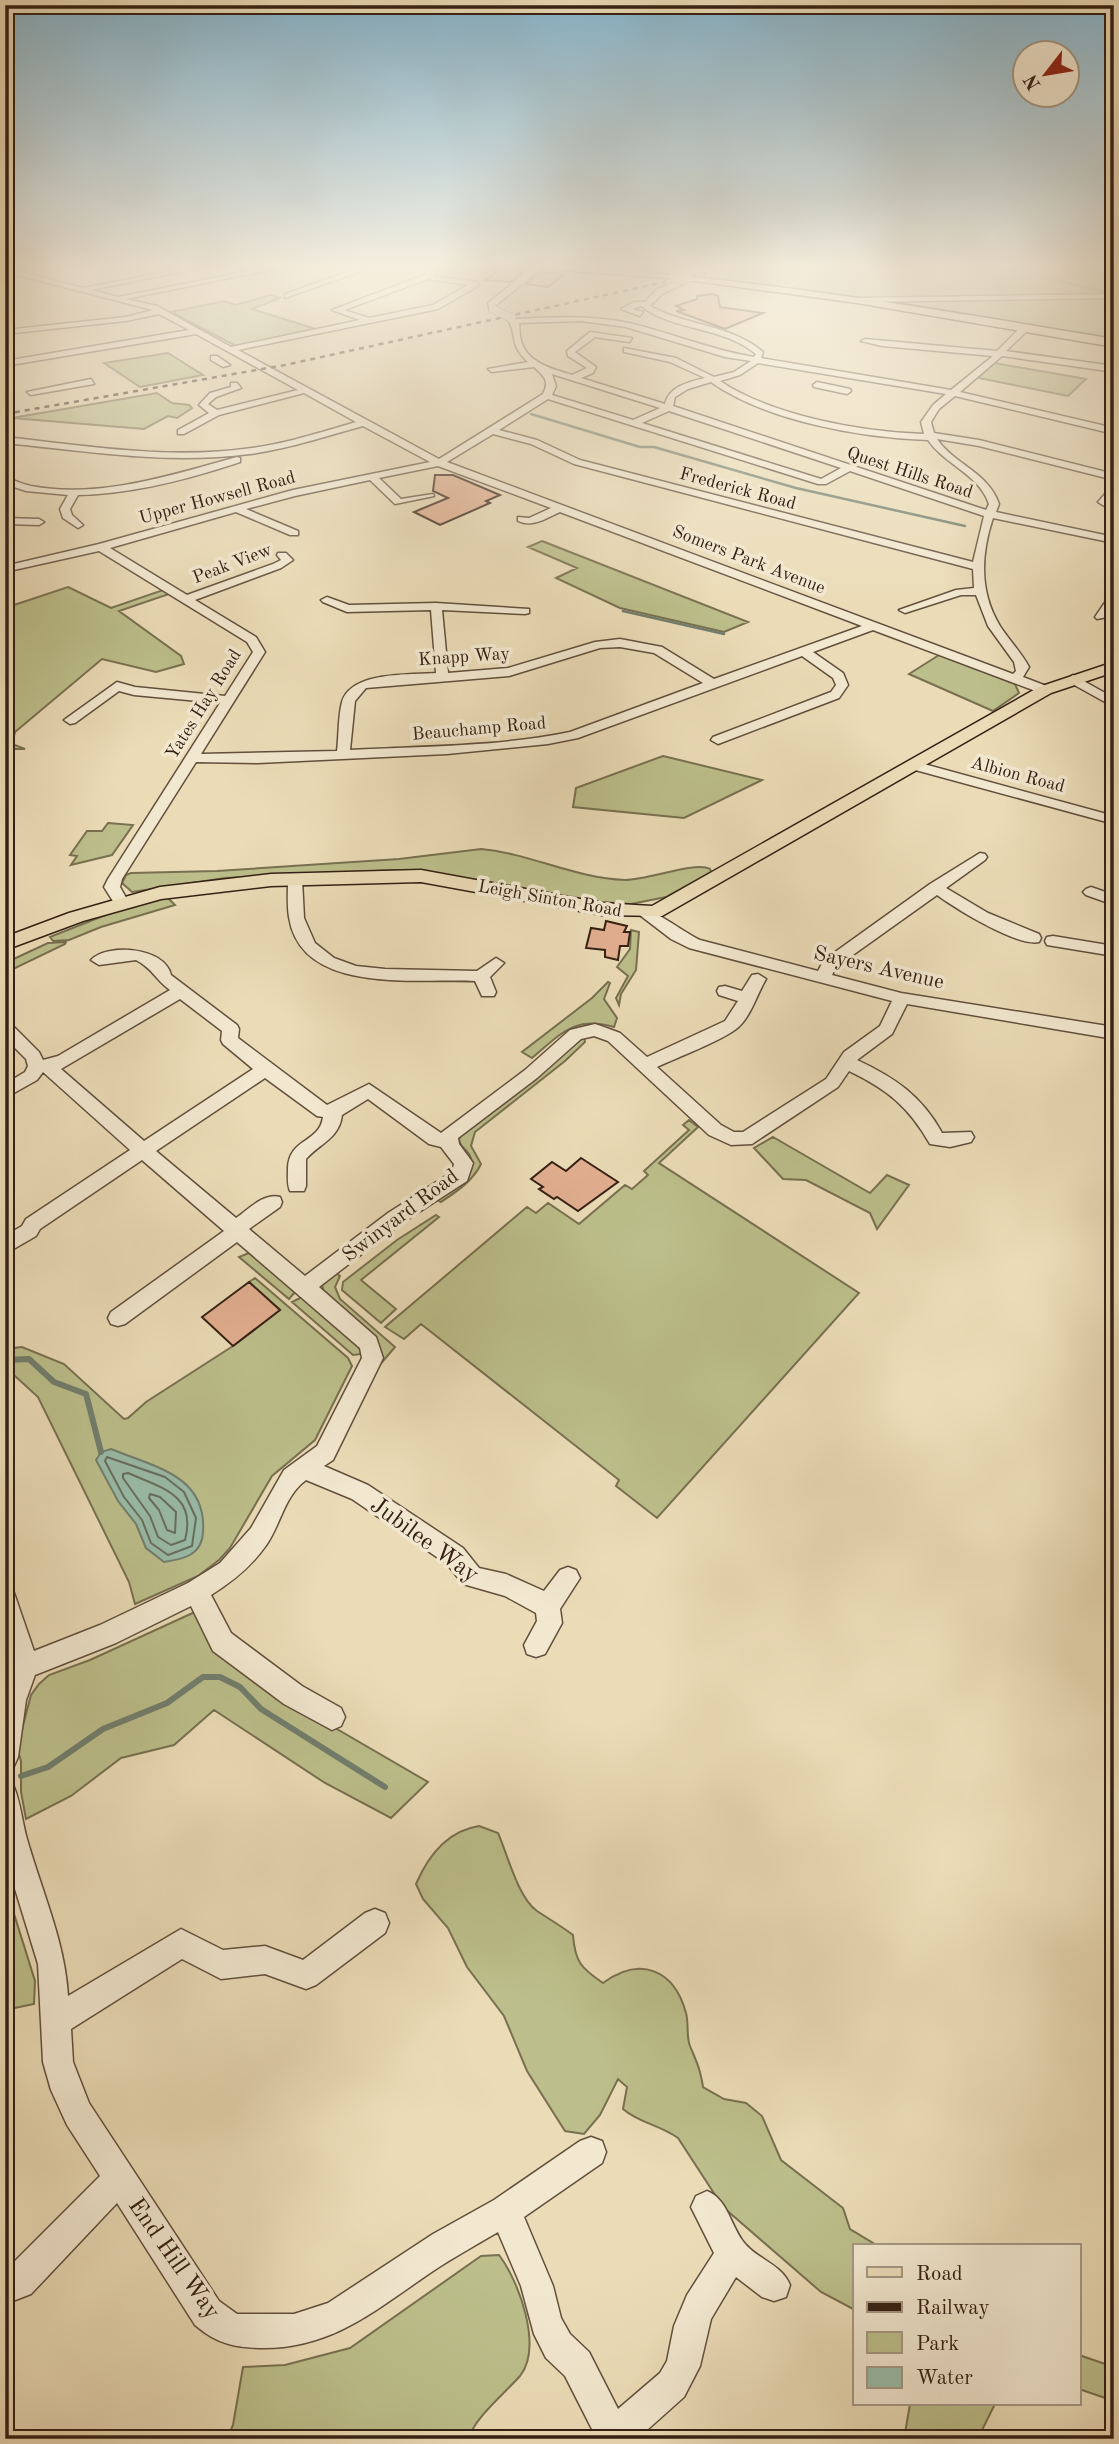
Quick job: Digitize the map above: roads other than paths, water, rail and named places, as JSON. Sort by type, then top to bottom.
[{"type":"main road","name":"Leigh Sinton Road","points":[[5,944],[121,903],[196,887],[295,879],[421,876],[589,907],[646,913],[665,907],[1045,690],[1114,667]]},
{"type":"street","points":[[32,392],[92,384],[87,378]]},
{"type":"street","name":"Somers Park Avenue","points":[[285,378],[439,463],[1045,690]]},
{"type":"street","points":[[439,463],[547,396],[553,382],[550,378]]},
{"type":"street","name":"Quest Hills Road","points":[[578,378],[989,514],[1114,540]]},
{"type":"street","points":[[709,378],[740,396],[798,415],[900,435],[979,443],[1114,477]]},
{"type":"street","points":[[634,424],[668,408],[671,396],[685,387],[722,378]]},
{"type":"street","points":[[817,385],[843,391],[856,378]]},
{"type":"street","points":[[863,378],[954,393],[1114,431]]},
{"type":"street","points":[[971,378],[928,416],[928,436],[938,450],[987,489],[993,497],[976,566],[979,592],[993,624],[1023,667],[1022,672],[1014,678]]},
{"type":"street","points":[[216,414],[203,405],[204,402],[208,396],[237,388],[234,385]]},
{"type":"street","points":[[181,432],[216,414],[307,390]]},
{"type":"street","points":[[547,396],[822,482],[848,468]]},
{"type":"street","points":[[5,480],[39,490],[125,488],[172,480],[220,467],[258,451],[366,422]]},
{"type":"street","name":"Frederick Road","points":[[494,431],[534,442],[577,462],[976,566]]},
{"type":"street","points":[[6,441],[177,456],[258,451]]},
{"type":"street","name":"Upper Howsell Road","points":[[5,569],[102,547],[237,509],[371,476],[439,463]]},
{"type":"street","points":[[371,476],[399,502],[429,496]]},
{"type":"street","points":[[1114,488],[1103,502],[1114,509]]},
{"type":"street","points":[[75,491],[65,509],[66,516],[78,525]]},
{"type":"street","points":[[522,519],[529,522],[560,508]]},
{"type":"street","points":[[237,509],[294,533]]},
{"type":"street","points":[[5,521],[39,522]]},
{"type":"street","name":"Yates Hay Road","points":[[102,547],[188,599],[257,646],[259,652],[115,880],[112,887],[121,903]]},
{"type":"street","name":"Peak View","points":[[188,599],[262,573],[289,559]]},
{"type":"street","points":[[905,610],[922,608],[960,592],[979,592]]},
{"type":"street","points":[[1101,617],[1114,597]]},
{"type":"street","points":[[327,600],[347,609],[436,606],[525,611]]},
{"type":"street","points":[[436,606],[442,676]]},
{"type":"street","name":"Beauchamp Road","points":[[192,758],[215,760],[343,755],[508,747],[544,742],[573,735],[875,625]]},
{"type":"street","name":"Knapp Way","points":[[343,755],[349,700],[354,691],[362,685],[382,681],[509,672],[598,645],[620,643],[659,650],[713,684]]},
{"type":"street","points":[[718,740],[835,695],[842,685],[838,676],[804,651]]},
{"type":"street","points":[[1073,679],[1114,704]]},
{"type":"street","points":[[79,719],[119,684],[134,691],[229,700]]},
{"type":"street","name":"Albion Road","points":[[913,765],[1114,820]]},
{"type":"street","points":[[822,978],[830,964],[980,857]]},
{"type":"street","points":[[295,879],[293,905],[300,929],[316,953],[333,965],[356,973],[432,972],[481,976],[496,963]]},
{"type":"street","points":[[935,887],[999,927],[1033,938]]},
{"type":"street","points":[[1091,892],[1114,900]]},
{"type":"street","name":"Sayers Avenue","points":[[646,913],[677,936],[695,944],[822,978],[901,998],[1114,1033]]},
{"type":"street","points":[[1054,941],[1114,951]]},
{"type":"street","points":[[99,960],[137,953],[144,956],[162,970],[163,977],[231,1029],[229,1040],[323,1111],[333,1112],[369,1090],[435,1139],[448,1141]]},
{"type":"street","points":[[481,976],[488,992]]},
{"type":"street","points":[[646,1065],[731,1025],[746,1004],[746,998],[758,979]]},
{"type":"street","points":[[5,1092],[42,1066],[64,1060],[181,991]]},
{"type":"street","points":[[724,991],[746,998]]},
{"type":"street","name":"Swinyard Road","points":[[305,1287],[395,1218],[460,1176],[464,1163],[448,1141],[454,1131],[583,1031],[595,1030],[608,1034],[646,1065],[715,1130],[731,1138],[746,1139],[832,1083],[845,1062],[886,1030],[901,998]]},
{"type":"street","points":[[5,1028],[42,1066],[64,1080],[369,1343],[373,1358],[325,1452],[284,1487],[259,1536],[228,1571],[197,1591],[107,1634],[26,1666]]},
{"type":"street","points":[[845,1062],[874,1075],[913,1101],[936,1139],[965,1137]]},
{"type":"street","points":[[5,1246],[29,1231],[33,1224],[265,1069]]},
{"type":"street","points":[[297,1186],[297,1158],[328,1133],[332,1127],[333,1112]]},
{"type":"street","points":[[118,1318],[273,1202]]},
{"type":"street","name":"Jubilee Way","points":[[304,1468],[360,1492],[455,1556],[461,1569],[475,1578],[486,1583],[510,1586],[547,1606]]},
{"type":"street","points":[[536,1645],[550,1623],[547,1606],[568,1578]]},
{"type":"street","points":[[197,1591],[222,1642],[293,1695],[331,1717]]},
{"type":"street","points":[[5,1598],[26,1666],[13,1700],[5,1757]]},
{"type":"street","name":"End Hill Way","points":[[5,1796],[13,1838],[52,1964],[58,2062],[66,2090],[119,2179],[207,2313],[222,2326],[237,2331],[294,2331],[337,2316],[444,2245],[505,2211],[591,2152]]},
{"type":"street","points":[[56,2021],[181,1943],[221,1965],[265,1960],[306,1975],[375,1923]]},
{"type":"street","points":[[5,2288],[19,2281],[119,2179]]},
{"type":"street","points":[[707,2207],[732,2254],[774,2285]]},
{"type":"street","points":[[505,2211],[537,2286],[546,2322],[558,2346],[576,2364],[615,2437],[672,2385],[683,2366],[695,2316],[732,2254]]},
{"type":"water","points":[[111,1449],[160,1468],[187,1485],[202,1513],[202,1540],[195,1551],[185,1557],[164,1562],[146,1548],[136,1524],[118,1501],[96,1460],[101,1452]]},
{"type":"waterway","points":[[531,414],[640,447],[654,447],[796,488],[965,526]]},
{"type":"waterway","points":[[623,611],[724,634]]},
{"type":"waterway","points":[[5,1360],[29,1359],[54,1382],[86,1394],[101,1452]]},
{"type":"waterway","points":[[21,1776],[48,1767],[103,1729],[167,1703],[203,1677],[220,1677],[240,1687],[261,1709],[385,1787]]},
{"type":"railway","points":[[5,414],[210,378]]}]
